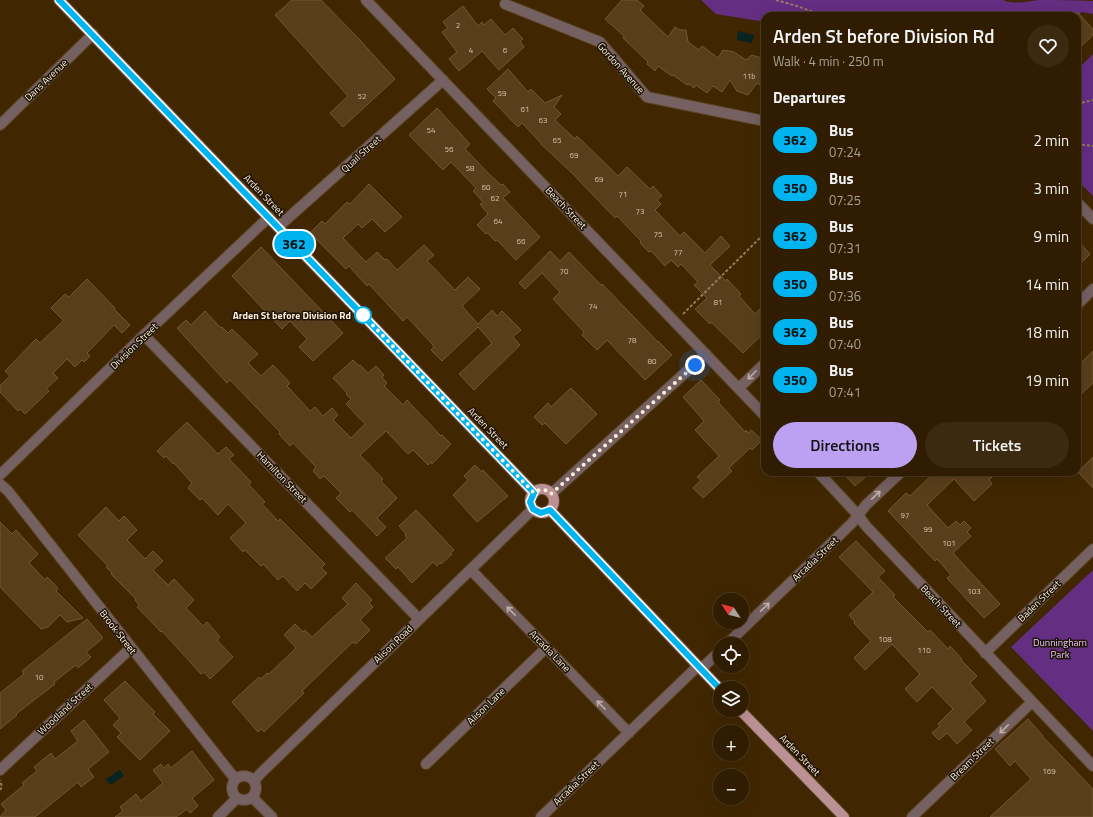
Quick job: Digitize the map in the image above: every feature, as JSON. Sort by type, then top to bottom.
[{"type":"main road","name":"Arden Street","points":[[59,0],[534,493]]},
{"type":"main road","points":[[545,490],[551,494],[554,501],[550,510],[541,513],[533,509],[530,502],[534,493],[545,490]]},
{"type":"main road","points":[[550,510],[713,682]]},
{"type":"main road","name":"Arden Street","points":[[747,717],[844,817]]},
{"type":"street","name":"Beach Street","points":[[366,0],[761,412]]},
{"type":"street","name":"Gordon Avenue","points":[[505,4],[600,42],[647,97],[761,120]]},
{"type":"street","name":"Dans Avenue","points":[[0,126],[93,34]]},
{"type":"street","name":"Quail Street","points":[[278,227],[443,80]]},
{"type":"street","points":[[1081,206],[1093,219]]},
{"type":"street","name":"Division Street","points":[[0,475],[144,335],[269,217]]},
{"type":"street","points":[[1081,301],[1093,289]]},
{"type":"street","name":"Hamilton Street","points":[[144,335],[419,619]]},
{"type":"street","points":[[551,494],[706,354]]},
{"type":"street","points":[[739,388],[761,366]]},
{"type":"street","name":"Beach Street","points":[[822,476],[858,515],[866,526],[1093,766]]},
{"type":"street","name":"Arcadia Street","points":[[734,637],[852,523],[866,505],[897,476]]},
{"type":"street","name":"Brook Street","points":[[0,484],[8,491],[232,775],[237,778]]},
{"type":"street","name":"Alison Road","points":[[254,781],[293,741],[533,509]]},
{"type":"street","name":"Baden Street","points":[[985,653],[1093,549]]},
{"type":"street","name":"Arcadia Lane","points":[[471,570],[629,733]]},
{"type":"street","name":"Woodland Street","points":[[0,770],[131,648]]},
{"type":"street","name":"Alison Lane","points":[[426,764],[546,648]]},
{"type":"street","name":"Arcadia Street","points":[[541,817],[629,733],[713,657]]},
{"type":"street","name":"Bream Street","points":[[912,817],[1032,702]]},
{"type":"street","points":[[246,776],[254,781],[257,790],[253,798],[245,801],[234,796],[232,789],[237,778],[246,776]]},
{"type":"street","points":[[218,817],[237,798]]},
{"type":"street","points":[[253,798],[272,817]]},
{"type":"path","points":[[776,0],[813,12]]},
{"type":"path","points":[[1081,103],[1093,100]]},
{"type":"path","points":[[1081,144],[1093,146]]},
{"type":"path","points":[[675,322],[761,237]]},
{"type":"path","points":[[0,779],[2,788],[0,790]]},
{"type":"green space","points":[[701,0],[1093,1],[1093,14],[1082,12],[1045,11],[761,12],[761,21],[716,14]]},
{"type":"green space","points":[[1093,54],[1093,196],[1081,184],[1081,66]]},
{"type":"green space","name":"Dunningham Park","points":[[1093,570],[1093,731],[1011,647]]},
{"type":"water","points":[[738,31],[754,35],[752,43],[737,40]]},
{"type":"water","points":[[120,770],[124,776],[110,785],[106,779]]},
{"type":"building","points":[[292,0],[321,0],[395,79],[343,127],[330,113],[348,96],[275,15]]},
{"type":"building","points":[[622,0],[637,0],[644,6],[640,10],[668,37],[675,27],[680,30],[686,30],[688,42],[699,50],[702,46],[718,58],[723,50],[734,52],[746,60],[752,55],[761,58],[761,86],[757,83],[748,95],[737,91],[730,80],[722,92],[713,86],[707,93],[696,85],[694,88],[673,75],[672,76],[658,66],[655,71],[647,64],[648,62],[623,38],[624,36],[605,19]]},
{"type":"building","points":[[463,6],[478,26],[482,22],[484,25],[491,19],[505,35],[513,28],[523,39],[520,41],[524,47],[499,70],[482,51],[459,71],[449,59],[457,52],[442,32],[448,28],[443,22]]},
{"type":"building","points":[[1081,16],[1093,29],[1093,35],[1081,46]]},
{"type":"building","points":[[508,69],[528,92],[531,89],[545,103],[562,95],[554,107],[561,114],[555,120],[575,139],[577,136],[618,176],[627,167],[650,189],[653,186],[662,196],[657,200],[661,204],[655,210],[680,236],[684,232],[705,253],[721,236],[730,246],[710,265],[726,281],[727,279],[741,294],[739,296],[755,314],[761,308],[761,336],[743,353],[711,322],[710,324],[695,309],[707,298],[694,285],[698,282],[681,264],[678,267],[671,260],[665,266],[651,251],[649,252],[640,243],[641,241],[617,216],[615,218],[522,123],[518,127],[493,101],[496,98],[487,89]]},
{"type":"building","points":[[437,108],[470,144],[465,149],[490,175],[501,185],[503,184],[510,192],[503,198],[540,237],[516,260],[497,240],[495,241],[488,233],[486,234],[477,225],[488,214],[480,204],[483,202],[473,191],[476,188],[451,162],[443,170],[409,135]]},
{"type":"building","points":[[369,184],[402,217],[385,232],[372,219],[362,228],[358,224],[343,238],[366,262],[377,252],[385,260],[387,259],[397,270],[424,245],[434,255],[427,261],[455,290],[468,277],[480,289],[462,306],[478,324],[492,310],[497,316],[502,311],[521,330],[513,337],[520,345],[474,390],[459,374],[492,343],[478,327],[442,361],[431,350],[434,347],[432,344],[407,317],[403,321],[369,284],[367,286],[349,266],[346,269],[310,233],[322,221],[325,224],[347,202],[350,204]]},
{"type":"building","points":[[1081,244],[1090,254],[1081,263]]},
{"type":"building","points":[[261,247],[343,333],[313,361],[299,347],[307,339],[290,321],[282,329],[232,276]]},
{"type":"building","points":[[550,251],[560,261],[569,252],[672,355],[645,380],[607,340],[597,350],[582,335],[584,332],[553,299],[560,292],[542,273],[525,289],[519,283]]},
{"type":"building","points":[[87,279],[130,325],[122,333],[114,325],[87,353],[90,356],[84,362],[82,360],[75,367],[67,359],[53,373],[58,378],[46,389],[49,391],[25,414],[20,409],[18,411],[0,392],[0,386],[10,376],[5,371],[36,339],[40,343],[62,322],[63,320],[51,308],[65,294],[69,297]]},
{"type":"building","points":[[205,311],[221,328],[222,327],[228,333],[232,329],[258,354],[248,363],[261,376],[273,365],[290,383],[287,386],[310,411],[315,407],[323,416],[332,408],[338,415],[333,420],[351,438],[365,424],[346,404],[351,399],[333,378],[353,360],[368,373],[376,366],[384,375],[382,377],[387,383],[384,386],[403,405],[407,400],[441,436],[442,435],[451,444],[432,464],[431,462],[428,465],[413,450],[408,454],[386,431],[360,455],[383,479],[381,481],[397,498],[377,518],[386,527],[377,536],[352,510],[350,512],[336,498],[341,493],[324,476],[320,479],[313,471],[316,467],[293,443],[290,446],[279,434],[280,432],[230,380],[227,383],[177,328],[186,320],[191,325]]},
{"type":"building","points":[[1093,351],[1093,383],[1081,394],[1081,363]]},
{"type":"building","points":[[701,380],[720,400],[718,402],[745,432],[746,430],[749,433],[751,430],[761,439],[761,441],[752,450],[750,448],[729,468],[732,471],[703,498],[693,488],[701,480],[697,477],[719,456],[695,430],[704,421],[683,397]]},
{"type":"building","points":[[571,388],[597,414],[566,444],[545,423],[542,425],[534,417],[548,403],[551,407]]},
{"type":"building","points":[[187,422],[218,454],[226,447],[234,455],[229,459],[251,482],[249,485],[265,502],[262,504],[278,521],[280,519],[325,564],[321,568],[327,573],[311,589],[305,583],[297,591],[283,576],[278,580],[263,564],[261,566],[245,550],[243,552],[230,538],[246,523],[228,504],[218,515],[202,498],[200,500],[188,488],[192,483],[174,463],[173,464],[166,456],[164,458],[157,451]]},
{"type":"building","points":[[1093,457],[1093,488],[1081,475],[1081,469]]},
{"type":"building","points":[[475,465],[482,472],[483,470],[508,496],[477,522],[453,495],[468,480],[464,476]]},
{"type":"building","points":[[846,476],[866,476],[855,486]]},
{"type":"building","points":[[931,476],[993,476],[989,480],[992,484],[974,501],[954,479],[927,505],[948,528],[956,521],[960,525],[964,521],[971,528],[967,532],[971,536],[953,553],[1000,604],[984,618],[947,578],[951,575],[937,559],[935,561],[888,511],[906,493],[910,496]]},
{"type":"building","points":[[106,507],[119,521],[124,516],[137,530],[127,540],[145,559],[153,551],[163,561],[153,570],[168,585],[174,579],[194,600],[186,608],[203,626],[207,622],[220,637],[217,640],[233,657],[210,679],[204,672],[201,674],[162,631],[161,632],[137,607],[139,605],[135,600],[136,599],[111,574],[112,573],[106,567],[108,566],[78,535]]},
{"type":"building","points":[[416,510],[454,550],[450,553],[452,554],[441,564],[440,563],[437,566],[433,562],[412,583],[398,567],[396,569],[385,558],[407,538],[405,535],[406,534],[399,526]]},
{"type":"building","points":[[0,522],[12,534],[16,530],[38,554],[29,563],[45,580],[47,577],[58,588],[56,591],[83,618],[67,622],[60,615],[48,627],[41,629],[0,587]]},
{"type":"building","points":[[856,541],[885,571],[878,577],[895,595],[893,597],[928,632],[930,630],[948,649],[950,646],[977,676],[970,683],[986,701],[964,722],[972,730],[957,744],[947,733],[939,740],[932,733],[940,726],[938,724],[953,709],[932,687],[917,702],[905,689],[920,674],[892,644],[865,670],[854,658],[871,641],[854,623],[855,622],[849,615],[873,592],[839,557]]},
{"type":"building","points":[[356,583],[372,600],[369,603],[373,607],[360,620],[370,630],[356,644],[353,642],[336,658],[302,691],[304,693],[264,732],[261,729],[258,732],[232,702],[259,677],[261,679],[267,673],[269,674],[296,648],[284,635],[295,624],[303,632],[305,630],[312,637],[348,604],[342,598]]},
{"type":"building","points":[[87,619],[103,638],[86,652],[91,657],[78,668],[76,665],[54,682],[55,684],[16,714],[17,715],[0,729],[0,693],[24,674],[22,671]]},
{"type":"building","points":[[125,681],[155,712],[153,714],[170,731],[140,760],[117,737],[121,733],[113,725],[120,718],[104,700]]},
{"type":"building","points":[[1028,719],[1042,736],[1093,789],[1093,817],[990,817],[1031,779],[1015,761],[1010,766],[995,749]]},
{"type":"building","points":[[84,720],[109,752],[88,769],[94,777],[81,787],[78,782],[35,817],[0,817],[6,810],[1,804],[24,785],[22,783],[37,771],[34,767],[51,753],[55,759],[78,741],[71,731]]},
{"type":"building","points":[[192,751],[214,780],[192,798],[198,806],[190,813],[187,809],[176,817],[115,817],[123,811],[120,807],[136,794],[141,801],[163,783],[153,770],[161,764],[164,768],[168,764],[171,768]]},
{"type":"bus line","name":"362","points":[[59,0],[534,493],[530,499],[533,509],[541,513],[550,510],[713,682]]},
{"type":"place","name":"Arden St before Division Rd","points":[[363,315]]},
{"type":"route","points":[[363,315],[534,493],[545,490],[551,494],[695,365]]}]
